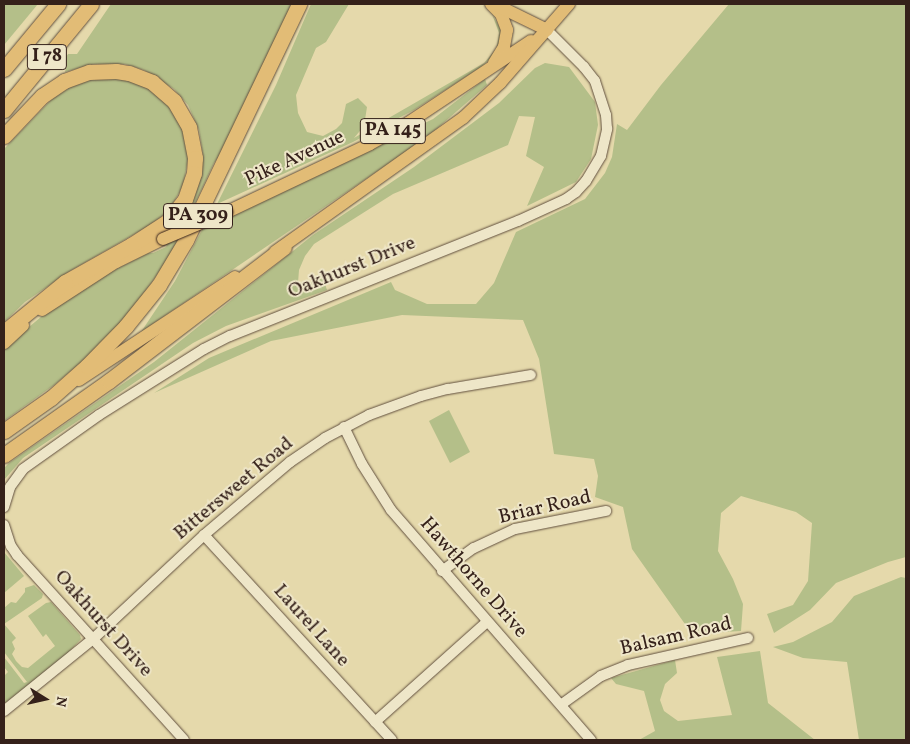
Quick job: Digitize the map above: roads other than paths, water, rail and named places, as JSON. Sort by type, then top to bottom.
[{"type":"highway","name":"I 78","points":[[4,70],[58,4]]},
{"type":"highway","name":"I 78","points":[[4,110],[91,4]]},
{"type":"highway","name":"PA 309","points":[[4,431],[51,398],[87,366],[126,326],[158,285],[178,255],[299,4]]},
{"type":"highway","points":[[4,136],[42,96],[64,81],[89,72],[116,71],[129,73],[152,82],[174,101],[189,127],[195,158],[194,172],[185,199],[168,222],[65,282],[4,332]]},
{"type":"highway","points":[[4,455],[109,381],[284,247]]},
{"type":"main road","points":[[493,4],[547,30]]},
{"type":"main road","points":[[490,69],[504,47],[507,30],[501,14],[493,4]]},
{"type":"main road","name":"Pike Avenue","points":[[284,247],[463,118],[500,83],[568,4]]},
{"type":"main road","name":"Pike Avenue","points":[[4,342],[58,298],[116,262],[370,144],[408,123],[547,30]]},
{"type":"main road","name":"PA 145","points":[[51,398],[205,296],[284,247]]},
{"type":"street","name":"Oakhurst Drive","points":[[4,507],[10,487],[23,469],[100,416],[204,349],[239,333],[518,221],[566,199],[576,192],[586,181],[601,156],[607,130],[606,115],[595,81],[584,66],[547,30]]},
{"type":"street","name":"Bittersweet Road","points":[[4,711],[93,638],[204,535],[290,462],[344,427],[378,411],[448,388],[531,375]]},
{"type":"street","name":"Hawthorne Drive","points":[[344,427],[362,464],[391,510],[442,571],[562,704],[591,740]]},
{"type":"street","name":"Briar Road","points":[[442,571],[474,548],[515,529],[606,511]]},
{"type":"street","name":"Oakhurst Drive","points":[[4,525],[11,546],[17,555],[184,740]]},
{"type":"street","name":"Laurel Lane","points":[[204,535],[392,740]]},
{"type":"street","points":[[375,722],[487,622]]},
{"type":"street","name":"Balsam Road","points":[[562,704],[601,676],[628,664],[748,638]]}]
